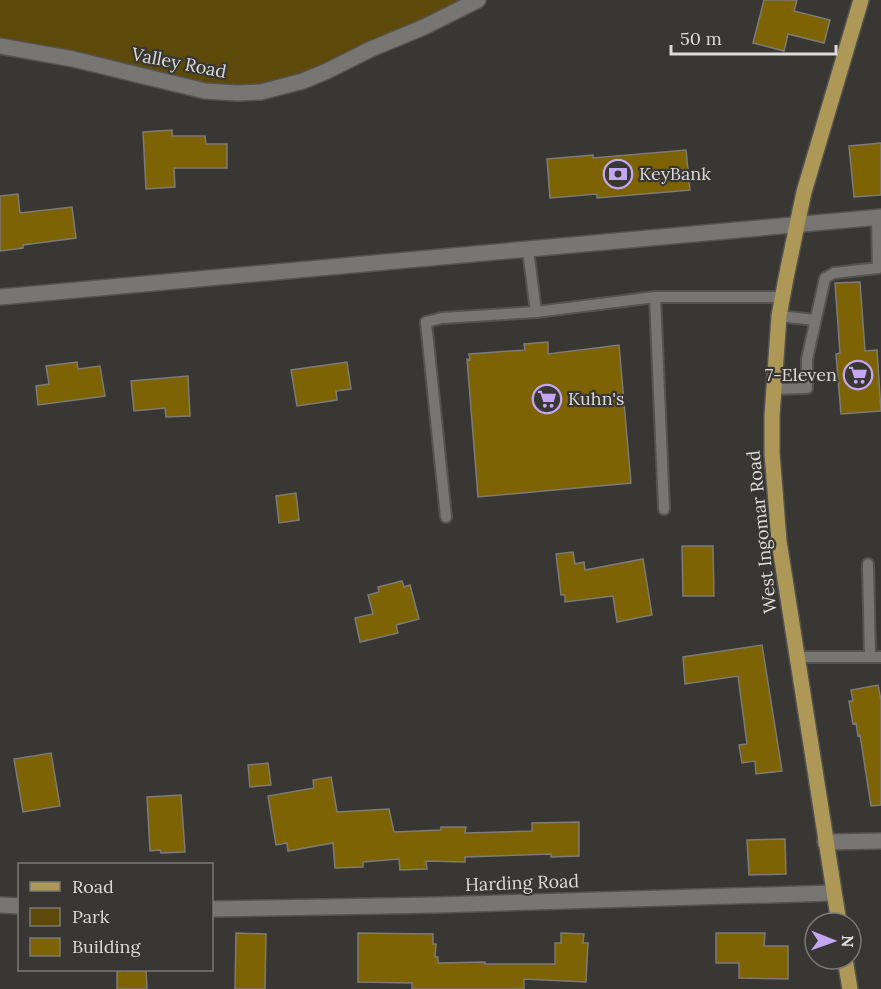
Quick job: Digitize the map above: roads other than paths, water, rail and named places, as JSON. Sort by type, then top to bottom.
[{"type":"main road","name":"West Ingomar Road","points":[[837,911],[779,541],[772,453],[773,389],[782,297],[797,225],[807,182],[861,0]]},
{"type":"main road","points":[[847,971],[850,989]]},
{"type":"street","name":"Valley Road","points":[[0,46],[73,59],[205,91],[261,92],[303,81],[370,49],[424,27],[478,0]]},
{"type":"street","points":[[0,297],[879,217]]},
{"type":"street","points":[[825,842],[881,841]]},
{"type":"street","name":"Harding Road","points":[[213,909],[833,893]]},
{"type":"street","points":[[0,905],[18,906]]},
{"type":"lane","points":[[773,389],[807,388],[807,359],[825,278],[834,273],[878,268],[879,217]]},
{"type":"lane","points":[[528,250],[536,312]]},
{"type":"lane","points":[[656,297],[664,509]]},
{"type":"lane","points":[[446,517],[426,322],[442,318],[536,312],[656,297],[782,297]]},
{"type":"lane","points":[[780,316],[816,320]]},
{"type":"lane","points":[[797,657],[875,657],[868,564]]},
{"type":"place","name":"KeyBank","points":[[618,174]]},
{"type":"place","name":"7-Eleven","points":[[858,375]]},
{"type":"place","name":"Kuhn's","points":[[547,399]]}]
